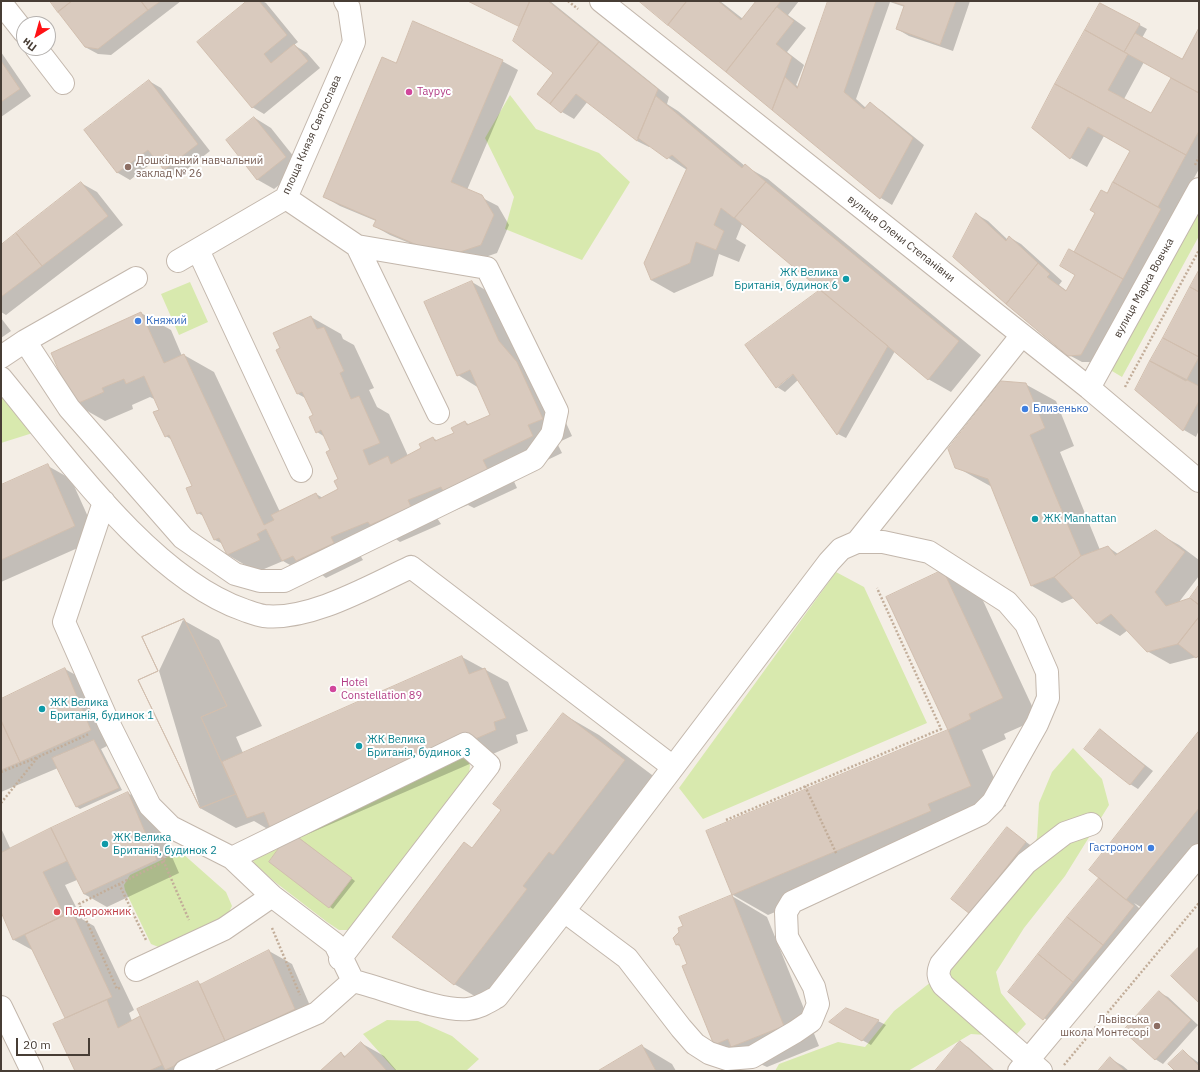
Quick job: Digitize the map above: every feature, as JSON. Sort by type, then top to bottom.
[{"type":"street","name":"площа Князя Святослава","points":[[178,261],[286,198],[354,42],[349,8],[345,1]]},
{"type":"street","name":"вулиця Олени Степанівни","points":[[601,1],[1089,388],[1199,481]]},
{"type":"street","points":[[1,3],[16,22]]},
{"type":"street","points":[[42,56],[63,82]]},
{"type":"street","name":"вулиця Марка Вовчка","points":[[1089,388],[1199,189]]},
{"type":"street","points":[[25,341],[69,408],[183,538],[235,574],[260,581],[284,581],[534,459],[552,434],[557,411],[487,268],[357,246],[286,198]]},
{"type":"street","points":[[357,246],[438,413]]},
{"type":"street","points":[[198,250],[300,471]]},
{"type":"street","points":[[136,278],[25,341],[1,362],[104,502],[147,545],[192,584],[226,604],[263,616],[298,614],[326,606],[411,567],[672,766]]},
{"type":"street","points":[[857,542],[1022,335]]},
{"type":"street","points":[[104,502],[64,622],[109,724],[150,806],[171,827],[232,858],[272,896],[335,944],[340,959],[353,981],[443,1007],[468,1009],[482,1005],[497,997],[564,911],[672,766],[829,562],[841,549],[857,542],[883,542],[929,552],[1007,602],[1026,624],[1047,672],[1048,698],[1037,724],[996,795],[981,814],[792,902],[786,912],[787,937],[814,987],[818,1004],[811,1021],[795,1032],[752,1057],[727,1059],[710,1054],[695,1044],[626,958],[564,911]]},
{"type":"street","points":[[232,858],[465,744],[489,765],[340,959]]},
{"type":"street","points":[[1091,824],[1065,833],[1026,863],[941,964],[938,971],[939,978],[943,985],[1029,1067],[1199,855]]},
{"type":"street","points":[[136,970],[224,929],[272,896]]},
{"type":"street","points":[[185,1071],[317,1013],[353,981]]},
{"type":"street","points":[[1,1007],[32,1071]]},
{"type":"path","points":[[1124,390],[1199,250]]},
{"type":"path","points":[[726,820],[941,729],[877,588]]},
{"type":"path","points":[[1,772],[38,757],[109,724]]},
{"type":"path","points":[[1,803],[38,757]]},
{"type":"path","points":[[805,786],[848,877]]},
{"type":"path","points":[[155,842],[192,927]]},
{"type":"path","points":[[117,989],[79,904],[163,862],[170,849]]},
{"type":"path","points":[[119,884],[147,943]]},
{"type":"path","points":[[1059,1071],[1199,903]]},
{"type":"path","points":[[270,922],[301,998]]},
{"type":"green space","points":[[510,95],[536,129],[599,153],[630,182],[582,260],[505,229],[514,197],[485,138]]},
{"type":"green space","points":[[1199,201],[1199,236],[1122,377],[1107,368]]},
{"type":"green space","points":[[190,282],[208,322],[179,335],[161,294]]},
{"type":"green space","points":[[1,379],[39,431],[1,443]]},
{"type":"green space","points":[[836,572],[864,587],[927,723],[703,819],[679,788]]},
{"type":"green space","points":[[1073,748],[1102,779],[1109,805],[1065,876],[1024,928],[996,972],[1001,993],[1026,1024],[1014,1037],[971,1034],[908,1071],[775,1071],[779,1064],[838,1042],[865,1047],[894,1011],[931,982],[1006,898],[1037,838],[1039,803],[1052,772]]},
{"type":"green space","points":[[441,755],[467,756],[470,765],[469,774],[349,930],[339,930],[327,922],[275,882],[255,864],[249,855]]},
{"type":"green space","points":[[176,853],[182,853],[226,892],[232,906],[228,914],[222,920],[161,948],[151,944],[124,885],[130,875]]},
{"type":"green space","points":[[387,1020],[418,1021],[452,1036],[479,1059],[466,1071],[396,1071],[363,1034]]},
{"type":"building","points":[[50,1],[72,1],[58,12]]},
{"type":"building","points":[[72,1],[141,1],[148,10],[98,49],[85,47],[58,12]]},
{"type":"building","points":[[141,1],[161,1],[148,10]]},
{"type":"building","points":[[247,1],[259,1],[287,35],[264,54],[271,63],[294,44],[308,61],[252,108],[197,42]]},
{"type":"building","points":[[468,1],[530,1],[519,26]]},
{"type":"building","points":[[530,1],[548,1],[599,42],[550,104],[537,94],[553,73],[513,41]]},
{"type":"building","points":[[639,1],[687,1],[668,25]]},
{"type":"building","points":[[687,1],[718,1],[741,20],[756,1],[781,1],[726,72],[668,25]]},
{"type":"building","points":[[828,1],[876,1],[844,92],[864,109],[870,102],[913,138],[880,199],[772,110],[785,77],[797,88]]},
{"type":"building","points":[[891,1],[956,1],[940,45],[896,29],[904,6]]},
{"type":"building","points":[[1100,3],[1140,24],[1124,52],[1085,30]]},
{"type":"building","points":[[777,7],[794,21],[776,44],[792,57],[772,110],[726,72]]},
{"type":"building","points":[[413,21],[503,60],[451,182],[482,195],[494,215],[481,245],[445,257],[373,226],[376,220],[323,197],[382,57],[396,63]]},
{"type":"building","points":[[1199,28],[1199,93],[1124,52],[1135,33],[1182,59]]},
{"type":"building","points":[[1085,30],[1128,54],[1108,90],[1151,113],[1171,78],[1199,93],[1199,131],[1186,155],[1055,84]]},
{"type":"building","points":[[599,42],[658,89],[637,141],[576,94],[561,113],[550,104]]},
{"type":"building","points":[[1,61],[20,89],[1,102]]},
{"type":"building","points":[[149,80],[198,144],[164,170],[148,150],[117,173],[84,130]]},
{"type":"building","points":[[1055,84],[1186,155],[1158,207],[1113,182],[1130,151],[1088,127],[1070,159],[1032,128]]},
{"type":"building","name":"ЖК Велика Британія, будинок 6","points":[[656,96],[742,168],[745,164],[766,182],[734,218],[721,208],[714,225],[724,231],[716,250],[696,242],[690,263],[651,280],[644,263],[687,168],[672,155],[667,159],[638,138]]},
{"type":"building","points":[[254,117],[286,157],[257,180],[226,140]]},
{"type":"building","points":[[81,182],[108,216],[42,266],[16,233]]},
{"type":"building","name":"ЖК Велика Британія, будинок 6","points":[[766,182],[959,341],[928,380],[735,218]]},
{"type":"building","points":[[1113,182],[1161,209],[1123,279],[1074,252],[1095,213],[1090,210],[1101,190],[1107,193]]},
{"type":"building","points":[[976,213],[1006,241],[1009,236],[1038,263],[1006,304],[953,257]]},
{"type":"building","points":[[16,233],[42,266],[1,297],[1,245]]},
{"type":"building","points":[[1069,249],[1123,279],[1081,355],[1068,356],[1006,304],[1038,263],[1050,274],[1047,277],[1066,291],[1075,275],[1060,266]]},
{"type":"building","points":[[1199,270],[1199,292],[1190,287]]},
{"type":"building","points":[[472,281],[499,341],[517,362],[543,419],[528,425],[533,436],[483,460],[488,470],[443,491],[441,487],[408,500],[411,507],[370,525],[368,522],[331,537],[334,543],[296,561],[293,556],[282,561],[266,529],[257,534],[260,540],[227,555],[219,538],[214,540],[201,512],[197,514],[186,488],[192,486],[169,435],[165,437],[153,412],[159,410],[144,376],[126,384],[124,379],[102,388],[104,392],[74,405],[51,353],[141,312],[164,363],[184,354],[264,525],[274,520],[271,515],[316,493],[319,499],[338,489],[334,481],[338,479],[326,452],[330,450],[321,430],[316,433],[309,417],[313,415],[302,392],[297,394],[276,350],[280,348],[273,333],[311,316],[317,329],[324,327],[344,371],[340,373],[351,399],[359,396],[380,443],[363,450],[369,465],[388,456],[391,464],[421,448],[419,444],[433,437],[435,441],[454,433],[451,428],[465,421],[467,425],[490,415],[470,370],[457,376],[424,302]]},
{"type":"building","points":[[1190,287],[1199,292],[1199,357],[1163,338]]},
{"type":"building","points":[[820,290],[888,346],[837,435],[793,374],[776,388],[745,345]]},
{"type":"building","points":[[1163,338],[1199,357],[1186,381],[1150,361]]},
{"type":"building","points":[[1150,361],[1199,386],[1199,401],[1183,431],[1135,390]]},
{"type":"building","name":"ЖК Manhattan","points":[[1001,381],[1026,383],[1045,428],[1030,435],[1081,556],[1054,577],[1031,586],[988,479],[955,468],[948,449]]},
{"type":"building","points":[[48,464],[75,526],[1,560],[1,485]]},
{"type":"building","points":[[1156,530],[1185,552],[1155,592],[1166,606],[1190,598],[1199,605],[1199,617],[1178,644],[1147,652],[1111,614],[1097,624],[1054,577],[1081,556],[1108,546],[1115,555]]},
{"type":"building","points":[[943,570],[1003,698],[969,714],[971,719],[948,730],[886,597]]},
{"type":"building","points":[[1199,585],[1199,605],[1190,598]]},
{"type":"building","points":[[1199,617],[1199,655],[1196,658],[1178,644]]},
{"type":"building","points":[[184,619],[227,706],[201,717],[236,794],[200,808],[138,680],[158,671],[142,637]]},
{"type":"building","points":[[184,619],[227,706],[201,717],[236,794],[200,808],[138,680],[158,671],[142,637]]},
{"type":"building","name":"ЖК Велика Британія, будинок 3","points":[[462,656],[469,674],[485,668],[506,718],[494,722],[496,730],[270,828],[264,812],[247,818],[222,762]]},
{"type":"building","name":"ЖК Велика Британія, будинок 1","points":[[65,668],[91,730],[20,762],[1,720],[1,699]]},
{"type":"building","points":[[563,713],[625,760],[553,855],[549,852],[523,886],[527,889],[454,985],[392,937],[464,842],[472,848],[501,810],[493,804]]},
{"type":"building","points":[[1,721],[20,762],[1,770]]},
{"type":"building","points":[[1100,729],[1145,766],[1130,785],[1084,749]]},
{"type":"building","points":[[948,730],[971,786],[928,804],[931,811],[732,895],[706,831]]},
{"type":"building","points":[[1199,731],[1199,808],[1126,900],[1089,870]]},
{"type":"building","points":[[94,740],[119,788],[76,807],[52,758]]},
{"type":"building","name":"ЖК Велика Британія, будинок 2","points":[[128,792],[157,860],[84,894],[51,828]]},
{"type":"building","points":[[1007,827],[1026,842],[970,914],[951,899]]},
{"type":"building","points":[[51,828],[67,861],[43,872],[64,915],[13,940],[1,912],[1,853]]},
{"type":"building","points":[[291,832],[352,878],[329,908],[269,862]]},
{"type":"building","points":[[1099,878],[1134,906],[1103,945],[1067,917]]},
{"type":"building","points":[[732,895],[784,1026],[731,1047],[728,1039],[714,1045],[682,966],[687,964],[679,944],[676,945],[673,938],[679,932],[678,928],[683,926],[679,917]]},
{"type":"building","points":[[72,912],[112,997],[65,1018],[25,935]]},
{"type":"building","points":[[1067,917],[1103,945],[1073,982],[1038,954]]},
{"type":"building","points":[[1198,948],[1199,950],[1199,1003],[1171,976]]},
{"type":"building","points":[[269,950],[295,1009],[226,1043],[200,985]]},
{"type":"building","points":[[1038,954],[1073,982],[1043,1020],[1008,992]]},
{"type":"building","points":[[198,981],[226,1043],[165,1070],[137,1009]]},
{"type":"building","name":"Львівська школа Монтесорі","points":[[1159,991],[1191,1020],[1155,1060],[1123,1031]]},
{"type":"building","points":[[107,1000],[118,1028],[140,1016],[162,1065],[149,1071],[75,1071],[53,1024]]},
{"type":"building","points":[[846,1008],[879,1020],[862,1041],[829,1022]]},
{"type":"building","points":[[960,1041],[994,1071],[935,1071]]},
{"type":"building","points":[[361,1042],[387,1071],[320,1071],[341,1052],[344,1057]]},
{"type":"building","points":[[642,1045],[656,1071],[598,1071]]},
{"type":"building","points":[[1183,1050],[1199,1066],[1199,1071],[1175,1071],[1168,1064]]},
{"type":"building","points":[[1110,1057],[1125,1071],[1098,1071]]},
{"type":"place","name":"Таурус","points":[[409,92]]},
{"type":"place","name":"Дошкільний навчальний заклад № 26","points":[[128,167]]},
{"type":"place","name":"ЖК Велика Британія, будинок 6","points":[[846,279]]},
{"type":"place","name":"Княжий","points":[[138,321]]},
{"type":"place","name":"Близенько","points":[[1025,409]]},
{"type":"place","name":"ЖК Manhattan","points":[[1035,519]]},
{"type":"place","name":"Hotel Constellation 89","points":[[333,689]]},
{"type":"place","name":"ЖК Велика Британія, будинок 1","points":[[42,709]]},
{"type":"place","name":"ЖК Велика Британія, будинок 3","points":[[359,746]]},
{"type":"place","name":"ЖК Велика Британія, будинок 2","points":[[105,844]]},
{"type":"place","name":"Гастроном","points":[[1151,848]]},
{"type":"place","name":"Подорожник","points":[[57,912]]},
{"type":"place","name":"Львівська школа Монтесорі","points":[[1157,1026]]}]
